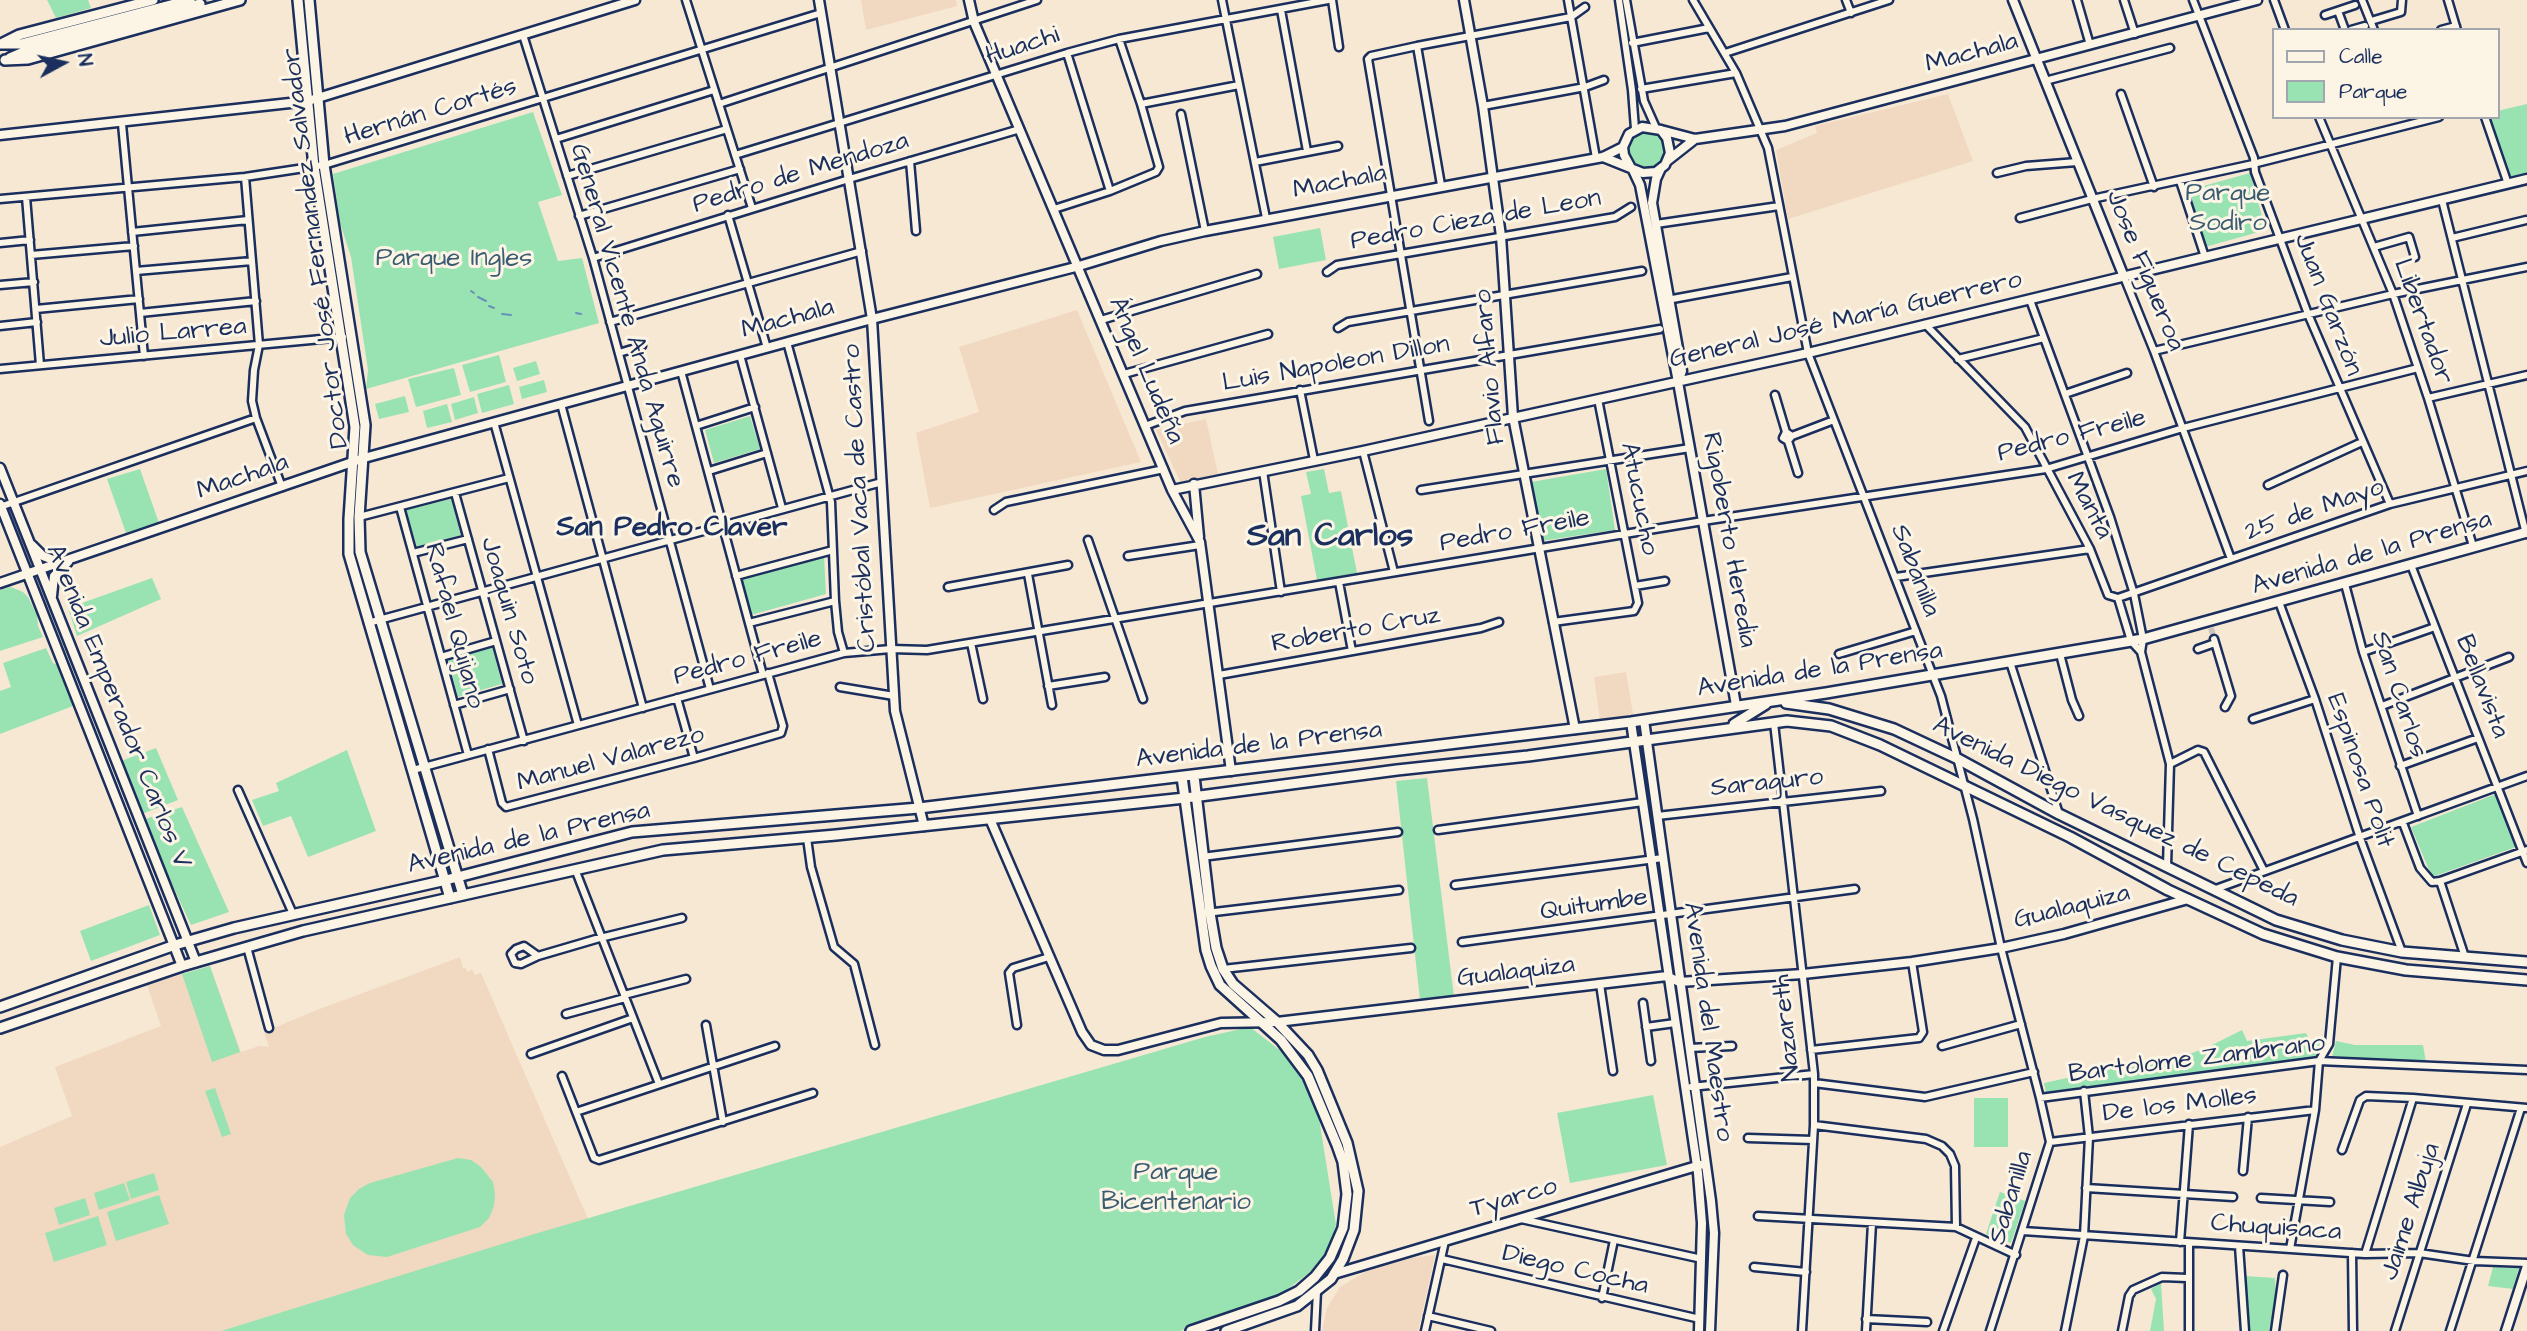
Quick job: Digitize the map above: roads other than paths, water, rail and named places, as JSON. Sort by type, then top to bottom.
[{"type":"main road","points":[[1,44],[19,35],[153,0]]},
{"type":"main road","points":[[1,44],[21,44],[190,0]]},
{"type":"main road","points":[[3,61],[28,59],[240,0]]},
{"type":"main road","name":"Doctor José Fernandez Salvador","points":[[299,0],[340,338],[355,427],[349,555],[450,898]]},
{"type":"main road","name":"Doctor José Fernandez Salvador","points":[[309,0],[313,100]]},
{"type":"main road","points":[[0,135],[122,124],[313,100],[635,0]]},
{"type":"main road","name":"Cristóbal Vaca de Castro","points":[[819,0],[872,319],[896,715],[924,826]]},
{"type":"main road","name":"Ángel Ludeña","points":[[969,0],[974,22],[1172,490],[1200,543],[1231,771]]},
{"type":"main road","name":"Flavio Alfaro","points":[[1464,0],[1483,106],[1501,236],[1513,417],[1575,729]]},
{"type":"main road","name":"Jose Figueroa","points":[[2013,0],[2124,277]]},
{"type":"main road","name":"Machala","points":[[1658,129],[1695,139],[1786,126],[2257,0]]},
{"type":"main road","points":[[3,61],[23,52],[200,4]]},
{"type":"main road","points":[[1623,147],[1629,134],[1635,129],[1649,126],[1658,129]]},
{"type":"main road","name":"Rigoberto Heredia","points":[[1658,129],[1670,146],[1652,197],[1678,382],[1736,705]]},
{"type":"main road","points":[[1600,157],[1650,173],[1695,139]]},
{"type":"main road","name":"Machala","points":[[2,582],[364,458],[626,385],[1205,231],[1600,157],[1623,147]]},
{"type":"main road","name":"Rigoberto Heredia","points":[[1623,147],[1626,162],[1640,185],[1666,300]]},
{"type":"main road","name":"Doctor José Fernandez Salvador","points":[[319,166],[365,425],[359,517],[360,552],[463,895]]},
{"type":"main road","name":"General José María Guerrero","points":[[1172,490],[1808,353],[2527,179]]},
{"type":"main road","name":"Avenida Emperador Carlos V","points":[[0,468],[196,962]]},
{"type":"main road","points":[[1194,484],[1200,543]]},
{"type":"main road","name":"Avenida Emperador Carlos V","points":[[0,506],[182,966]]},
{"type":"main road","name":"Avenida de la Prensa","points":[[0,1007],[174,945],[632,832],[919,808],[1631,722],[1736,705],[1755,706],[1771,701],[2060,654],[2210,625],[2279,602],[2526,533]]},
{"type":"main road","points":[[30,543],[43,556],[51,559],[73,558]]},
{"type":"main road","points":[[52,600],[54,576],[73,558]]},
{"type":"main road","points":[[2,582],[23,584],[36,597]]},
{"type":"main road","points":[[1826,693],[1824,701],[1829,709]]},
{"type":"main road","name":"Avenida Diego Vasquez de Cepeda","points":[[1771,701],[1829,709],[1894,729],[2212,891],[2276,920],[2342,940],[2402,952],[2527,962]]},
{"type":"main road","points":[[1725,728],[1740,722],[1755,706]]},
{"type":"main road","name":"Avenida del Maestro","points":[[1644,720],[1689,1048],[1702,1259],[1699,1331]]},
{"type":"main road","name":"Avenida del Maestro","points":[[1631,722],[1667,976],[1706,1163],[1711,1201],[1714,1233],[1710,1331]]},
{"type":"main road","name":"Avenida Diego Vasquez de Cepeda","points":[[1774,723],[1801,722],[1831,726],[1880,745],[2263,934],[2337,957],[2406,970],[2527,980]]},
{"type":"main road","name":"Avenida de la Prensa","points":[[0,1028],[182,966],[303,931],[663,849],[807,838],[1185,798],[1774,723]]},
{"type":"main road","points":[[1191,1331],[1248,1313],[1299,1291],[1315,1277],[1329,1258],[1343,1228],[1348,1194],[1343,1162],[1303,1058],[1220,985],[1211,966],[1206,950],[1204,857],[1194,776]]},
{"type":"main road","points":[[1182,777],[1193,858],[1205,913],[1223,970],[1233,984],[1277,1022],[1324,1084],[1348,1143],[1356,1178],[1357,1205],[1353,1230],[1343,1259],[1334,1274],[1297,1306],[1226,1331]]},
{"type":"main road","name":"Gualaquiza","points":[[990,819],[1082,1032],[1091,1045],[1100,1050],[1118,1050],[1221,1023],[1257,1020],[1277,1022],[1667,976]]},
{"type":"main road","name":"Gualaquiza","points":[[1679,982],[1803,974],[1912,962],[2001,948],[2096,926],[2188,899]]},
{"type":"main road","points":[[1667,976],[1679,982]]},
{"type":"main road","name":"Tyarco","points":[[1334,1274],[1706,1163]]},
{"type":"main road","points":[[1700,1203],[1711,1201]]},
{"type":"main road","points":[[2506,1331],[2527,1264]]},
{"type":"main road","points":[[1701,1302],[1712,1303]]},
{"type":"main road","points":[[1248,1313],[1251,1323]]},
{"type":"street","points":[[686,0],[752,208]]},
{"type":"street","points":[[719,104],[1037,0]]},
{"type":"street","points":[[1222,0],[1266,218]]},
{"type":"street","points":[[1330,0],[1339,47]]},
{"type":"street","name":"Huachi","points":[[735,155],[1119,39],[1330,0]]},
{"type":"street","points":[[1568,0],[1600,157]]},
{"type":"street","points":[[1619,0],[1644,101],[1658,129]]},
{"type":"street","points":[[1626,0],[1635,129]]},
{"type":"street","name":"Sabanilla","points":[[1693,0],[1726,53],[1768,148],[1808,353],[1941,696],[1965,785],[2001,948],[2050,1142],[1990,1331]]},
{"type":"street","points":[[1846,0],[1851,13]]},
{"type":"street","points":[[1726,53],[1889,0]]},
{"type":"street","points":[[2077,0],[2090,45]]},
{"type":"street","points":[[2124,0],[2134,34]]},
{"type":"street","name":"Juan Garzón","points":[[2193,0],[2254,158],[2253,164],[2308,314],[2390,504]]},
{"type":"street","points":[[2274,0],[2284,28]]},
{"type":"street","points":[[2362,0],[2368,24],[2372,28]]},
{"type":"street","points":[[2357,28],[2401,12],[2402,0]]},
{"type":"street","points":[[2448,0],[2456,28]]},
{"type":"street","points":[[2325,15],[2355,5]]},
{"type":"street","points":[[1429,421],[1368,61],[1371,56],[1571,16],[1585,7]]},
{"type":"street","points":[[1281,10],[1307,151]]},
{"type":"street","points":[[2338,11],[2344,28]]},
{"type":"street","name":"Hernán Cortés","points":[[0,199],[245,177],[319,166],[821,13]]},
{"type":"street","points":[[1630,44],[1709,28]]},
{"type":"street","name":"General Vicente Anda Aguirre","points":[[523,35],[593,258],[710,689]]},
{"type":"street","points":[[1054,209],[1110,191],[1158,170],[1159,165],[1141,104],[1119,39]]},
{"type":"street","points":[[1418,46],[1441,186]]},
{"type":"street","points":[[2045,81],[2170,48]]},
{"type":"street","points":[[1066,53],[1110,191]]},
{"type":"street","points":[[1641,89],[1736,73]]},
{"type":"street","points":[[1483,106],[1585,87],[1604,80]]},
{"type":"street","points":[[1141,104],[1239,85]]},
{"type":"street","points":[[556,139],[714,90]]},
{"type":"street","points":[[2121,94],[2154,187]]},
{"type":"street","points":[[1181,114],[1205,231]]},
{"type":"street","name":"Libertador","points":[[2320,119],[2393,294],[2457,488],[2473,546]]},
{"type":"street","points":[[2486,119],[2508,184]]},
{"type":"street","points":[[2020,218],[2330,145],[2412,121]]},
{"type":"street","points":[[122,124],[145,356]]},
{"type":"street","points":[[567,176],[727,129]]},
{"type":"street","name":"Pedro de Mendoza","points":[[593,258],[728,215],[1020,129]]},
{"type":"street","points":[[1255,162],[1338,146]]},
{"type":"street","points":[[909,161],[916,231]]},
{"type":"street","points":[[1997,173],[2026,166],[2077,162]]},
{"type":"street","points":[[579,216],[740,169]]},
{"type":"street","points":[[245,177],[259,345],[252,401],[282,487]]},
{"type":"street","points":[[2179,181],[2205,257]]},
{"type":"street","points":[[26,197],[40,365]]},
{"type":"street","points":[[2442,200],[2526,533]]},
{"type":"street","points":[[1656,224],[1779,206]]},
{"type":"street","name":"Pedro Cieza de Leon","points":[[1327,272],[1337,265],[1615,217],[1631,207]]},
{"type":"street","points":[[728,215],[766,348]]},
{"type":"street","points":[[132,232],[248,220]]},
{"type":"street","points":[[2452,238],[2526,220]]},
{"type":"street","points":[[2374,247],[2409,237],[2415,257]]},
{"type":"street","points":[[0,243],[30,240]]},
{"type":"street","points":[[31,255],[134,246]]},
{"type":"street","points":[[610,321],[862,251]]},
{"type":"street","points":[[136,271],[252,261]]},
{"type":"street","points":[[2154,351],[2393,294],[2527,267]]},
{"type":"street","points":[[1338,328],[1348,322],[1643,271]]},
{"type":"street","points":[[1101,320],[1257,274]]},
{"type":"street","points":[[1666,300],[1793,277]]},
{"type":"street","name":"Jose Figueroa","points":[[2124,277],[2231,559]]},
{"type":"street","points":[[0,285],[33,282]]},
{"type":"street","points":[[36,309],[139,299]]},
{"type":"street","points":[[2030,300],[2089,456],[2134,594],[2143,639]]},
{"type":"street","points":[[140,313],[256,301]]},
{"type":"street","points":[[0,326],[37,322]]},
{"type":"street","name":"Manta","points":[[1924,324],[2025,427],[2090,549],[2108,595],[2118,598],[2131,641],[2141,652]]},
{"type":"street","name":"Luis Napoleon Dillon","points":[[1145,426],[1185,411],[1660,329]]},
{"type":"street","points":[[1124,374],[1268,334]]},
{"type":"street","name":"Julio Larrea","points":[[0,369],[350,337]]},
{"type":"street","points":[[1958,359],[2044,338]]},
{"type":"street","points":[[787,342],[828,495],[838,632],[844,653]]},
{"type":"street","points":[[619,353],[642,346]]},
{"type":"street","points":[[740,355],[782,508]]},
{"type":"street","name":"Pedro Freile","points":[[413,770],[844,653],[891,649],[927,650],[1625,533],[2046,469],[2183,428],[2418,368]]},
{"type":"street","points":[[681,371],[765,674]]},
{"type":"street","points":[[2065,394],[2127,373]]},
{"type":"street","points":[[2428,398],[2527,375]]},
{"type":"street","points":[[1300,390],[1314,460]]},
{"type":"street","points":[[1774,395],[1789,436],[1798,472]]},
{"type":"street","name":"Atucucho","points":[[1553,622],[1634,611],[1637,607],[1598,399]]},
{"type":"street","points":[[561,404],[643,708]]},
{"type":"street","points":[[696,426],[755,407]]},
{"type":"street","points":[[0,506],[256,418]]},
{"type":"street","points":[[1789,436],[1834,420]]},
{"type":"street","points":[[494,422],[578,726]]},
{"type":"street","points":[[2268,485],[2362,442]]},
{"type":"street","points":[[1421,490],[1690,448]]},
{"type":"street","points":[[1363,451],[1394,572]]},
{"type":"street","points":[[709,471],[767,453]]},
{"type":"street","points":[[994,510],[1006,502],[1164,470]]},
{"type":"street","points":[[1263,471],[1281,592]]},
{"type":"street","name":"25 de Mayo","points":[[2118,598],[2390,504],[2527,471]]},
{"type":"street","points":[[359,517],[509,478]]},
{"type":"street","points":[[368,622],[882,482]]},
{"type":"street","name":"Joaquin Soto","points":[[454,493],[524,741]]},
{"type":"street","name":"Rafael Quijano","points":[[400,507],[468,755]]},
{"type":"street","points":[[412,553],[467,538]]},
{"type":"street","points":[[1088,540],[1143,699]]},
{"type":"street","points":[[1128,556],[1200,543]]},
{"type":"street","points":[[1896,577],[2090,549]]},
{"type":"street","points":[[736,576],[833,550]]},
{"type":"street","points":[[948,587],[1068,565]]},
{"type":"street","name":"Bellavista","points":[[2411,565],[2497,787],[2525,850],[2527,863]]},
{"type":"street","points":[[1028,574],[1052,705]]},
{"type":"street","points":[[1635,586],[1665,581]]},
{"type":"street","points":[[1339,582],[1352,651]]},
{"type":"street","name":"San Carlos","points":[[2344,584],[2363,652],[2418,816]]},
{"type":"street","points":[[749,623],[835,601]]},
{"type":"street","name":"Espinosa Polit","points":[[2279,602],[2402,952]]},
{"type":"street","name":"Roberto Cruz","points":[[1219,675],[1481,628],[1499,622]]},
{"type":"street","points":[[2363,652],[2435,627]]},
{"type":"street","points":[[1839,654],[1916,631]]},
{"type":"street","name":"Manta","points":[[2143,639],[2141,652],[2170,764],[2167,866]]},
{"type":"street","points":[[441,657],[496,641]]},
{"type":"street","points":[[2198,649],[2214,641],[2231,695],[2225,707]]},
{"type":"street","points":[[971,643],[984,699]]},
{"type":"street","points":[[2060,654],[2079,716]]},
{"type":"street","points":[[2382,706],[2509,657]]},
{"type":"street","points":[[2010,662],[2059,814]]},
{"type":"street","name":"Manuel Valarezo","points":[[488,749],[502,803],[506,807],[694,758],[782,731],[765,674]]},
{"type":"street","points":[[1048,686],[1105,677]]},
{"type":"street","points":[[840,687],[894,696]]},
{"type":"street","points":[[454,705],[510,689]]},
{"type":"street","points":[[677,698],[694,758]]},
{"type":"street","points":[[2253,719],[2315,699]]},
{"type":"street","name":"Nazareth","points":[[1774,723],[1814,1074],[1814,1125],[1802,1331]]},
{"type":"street","points":[[2400,766],[2478,738]]},
{"type":"street","points":[[2170,764],[2198,750],[2204,752],[2264,871]]},
{"type":"street","points":[[2212,891],[2527,776]]},
{"type":"street","points":[[238,790],[293,915]]},
{"type":"street","name":"Saraguro","points":[[1657,816],[1881,791]]},
{"type":"street","points":[[1438,830],[1643,802]]},
{"type":"street","points":[[2403,823],[2424,875],[2432,882],[2525,850]]},
{"type":"street","points":[[1193,858],[1398,832]]},
{"type":"street","points":[[807,838],[810,861],[834,947],[854,964],[875,1045]]},
{"type":"street","points":[[1455,885],[1663,858]]},
{"type":"street","points":[[575,869],[659,1084]]},
{"type":"street","points":[[2440,881],[2465,957]]},
{"type":"street","name":"Quitumbe","points":[[1462,942],[1855,889]]},
{"type":"street","points":[[1205,913],[1399,890]]},
{"type":"street","points":[[538,956],[682,918]]},
{"type":"street","points":[[247,947],[269,1028]]},
{"type":"street","points":[[1223,970],[1411,948]]},
{"type":"street","points":[[1017,1025],[1009,973],[1013,968],[1049,957]]},
{"type":"street","points":[[2290,1249],[2301,1200],[2315,1110],[2319,1062],[2329,1044],[2337,957]]},
{"type":"street","points":[[1811,1050],[1922,1036],[1912,962]]},
{"type":"street","points":[[565,1014],[686,979]]},
{"type":"street","points":[[1600,985],[1613,1071]]},
{"type":"street","points":[[1643,1003],[1651,1061]]},
{"type":"street","points":[[531,1054],[633,1018]]},
{"type":"street","points":[[1646,1027],[1675,1023]]},
{"type":"street","points":[[1942,1046],[2021,1024]]},
{"type":"street","points":[[706,1025],[723,1122]]},
{"type":"street","points":[[576,1112],[775,1046]]},
{"type":"street","points":[[1689,1048],[1732,1046]]},
{"type":"street","name":"Bartolome Zambrano","points":[[2040,1098],[2319,1062],[2527,1070]]},
{"type":"street","points":[[1814,1083],[1926,1097],[2034,1072]]},
{"type":"street","points":[[1690,1087],[1814,1074]]},
{"type":"street","points":[[562,1076],[594,1158],[599,1160],[813,1093]]},
{"type":"street","points":[[2065,1331],[2084,1236],[2090,1137],[2084,1091]]},
{"type":"street","points":[[2342,1150],[2360,1100],[2366,1096],[2524,1108],[2450,1331]]},
{"type":"street","points":[[2365,1254],[2413,1098]]},
{"type":"street","name":"Jaime Albuja","points":[[2395,1331],[2467,1104]]},
{"type":"street","name":"De los Molles","points":[[2050,1142],[2315,1110]]},
{"type":"street","points":[[2243,1171],[2248,1117]]},
{"type":"street","points":[[2180,1242],[2189,1124]]},
{"type":"street","points":[[1814,1125],[1926,1139],[1942,1146],[1950,1154],[1955,1166],[1956,1227]]},
{"type":"street","points":[[1748,1138],[1813,1140]]},
{"type":"street","points":[[2086,1188],[2233,1196]]},
{"type":"street","points":[[2261,1198],[2330,1202]]},
{"type":"street","points":[[1758,1216],[1956,1227],[2015,1255]]},
{"type":"street","points":[[1521,1219],[1702,1259]]},
{"type":"street","points":[[1866,1331],[1872,1223]]},
{"type":"street","name":"Chuquisaca","points":[[2023,1231],[2365,1254],[2420,1252],[2474,1261],[2527,1264]]},
{"type":"street","points":[[1943,1331],[1976,1238]]},
{"type":"street","points":[[1602,1298],[1614,1240]]},
{"type":"street","points":[[1425,1331],[1445,1241]]},
{"type":"street","points":[[2189,1243],[2189,1331]]},
{"type":"street","points":[[2239,1246],[2245,1331]]},
{"type":"street","points":[[2352,1253],[2353,1331]]},
{"type":"street","name":"Diego Cocha","points":[[1442,1259],[1700,1319]]},
{"type":"street","points":[[1754,1267],[1806,1272]]},
{"type":"street","points":[[2275,1331],[2283,1275]]},
{"type":"street","points":[[2122,1331],[2129,1296],[2133,1290],[2162,1277],[2187,1278]]},
{"type":"street","points":[[1315,1331],[1317,1291]]},
{"type":"street","points":[[1428,1316],[1491,1331]]},
{"type":"street","points":[[1866,1319],[1927,1322]]},
{"type":"waterway","points":[[478,297],[486,301]]},
{"type":"waterway","points":[[489,306],[494,308]]},
{"type":"waterway","points":[[576,313],[581,314]]},
{"type":"waterway","points":[[502,314],[511,315]]},
{"type":"tunnel","points":[[200,4],[216,0]]},
{"type":"tunnel","points":[[2211,628],[2214,639]]},
{"type":"district","name":"San Pedro Claver","points":[[672,529]]},
{"type":"district","name":"San Carlos","points":[[1330,538]]},
{"type":"park label","name":"Parque Sodiro","points":[[2228,210]]},
{"type":"park label","name":"Parque Ingles","points":[[454,260]]},
{"type":"park label","name":"Parque Bicentenario","points":[[1176,1189]]}]
